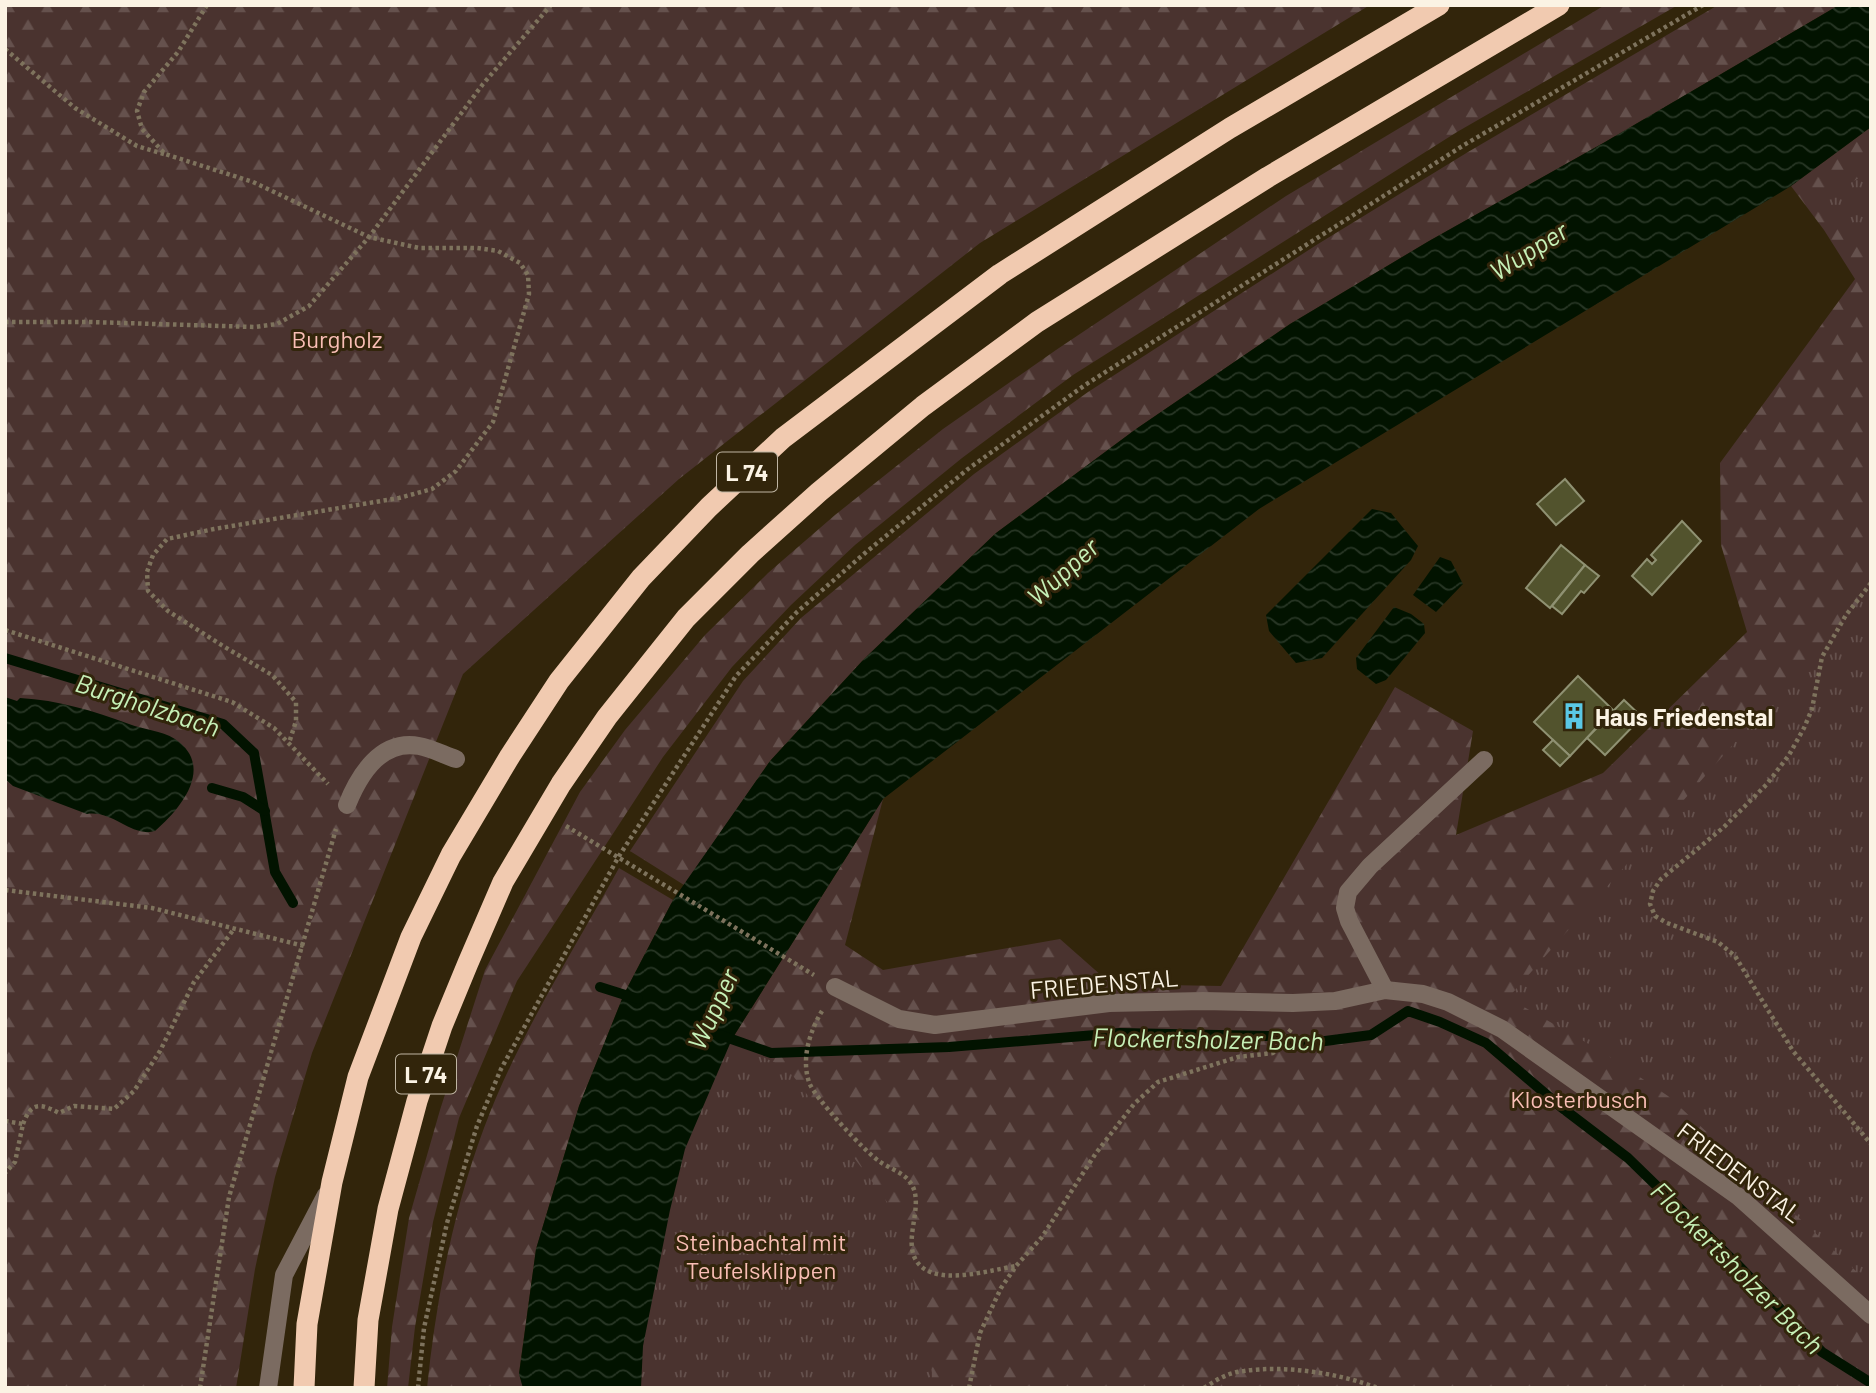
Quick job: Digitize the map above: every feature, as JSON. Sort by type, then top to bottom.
[{"type":"highway","name":"L 74","points":[[304,1388],[307,1324],[332,1182],[358,1077],[411,937],[452,855],[510,756],[559,681],[641,578],[709,507],[783,438],[1000,274],[1230,128],[1439,5]]},
{"type":"highway","name":"L 74","points":[[364,1388],[368,1320],[388,1209],[417,1101],[442,1026],[463,975],[503,882],[561,784],[607,717],[686,618],[750,554],[819,492],[923,406],[1037,322],[1268,177],[1559,5]]},
{"type":"lane","points":[[347,805],[364,770],[375,759],[402,745],[419,746],[456,759]]},
{"type":"lane","points":[[1385,990],[1349,921],[1345,908],[1348,892],[1370,866],[1485,760]]},
{"type":"lane","name":"FRIEDENSTAL","points":[[835,987],[899,1018],[935,1025],[1109,1003],[1293,1003],[1335,1001],[1385,990],[1423,994],[1448,1002],[1502,1029],[1740,1197],[1871,1315]]},
{"type":"lane","points":[[268,1388],[284,1275],[332,1182]]},
{"type":"path","points":[[165,154],[142,129],[137,111],[144,92],[178,52],[207,5]]},
{"type":"path","points":[[5,321],[255,327],[277,324],[309,306],[369,237],[483,84],[551,5]]},
{"type":"path","points":[[418,1388],[424,1328],[444,1236],[477,1126],[501,1069],[619,856],[736,676],[797,612],[865,553],[968,469],[1085,385],[1464,145],[1703,5]]},
{"type":"path","points":[[5,48],[75,108],[137,146],[253,182],[369,237],[419,248],[477,248],[498,251],[520,263],[528,275],[529,294],[523,323],[507,368],[493,422],[456,471],[432,489],[399,498],[167,539],[153,555],[147,572],[148,591],[169,611],[272,675],[296,702],[296,721],[289,743]]},
{"type":"path","points":[[1871,583],[1846,615],[1822,657],[1812,709],[1789,755],[1767,784],[1724,827],[1661,878],[1653,891],[1650,904],[1655,916],[1718,942],[1735,956],[1793,1051],[1871,1144]]},
{"type":"path","points":[[5,629],[232,702],[274,728],[347,805],[331,839],[304,946],[229,1197],[200,1388]]},
{"type":"path","points":[[562,824],[835,987]]},
{"type":"path","points":[[5,890],[152,908],[304,946]]},
{"type":"path","points":[[5,1173],[15,1162],[23,1124],[34,1107],[43,1105],[59,1113],[74,1106],[114,1109],[134,1091],[160,1051],[194,982],[234,929]]},
{"type":"path","points":[[969,1388],[980,1334],[1001,1288],[1042,1237],[1096,1153],[1133,1104],[1158,1082],[1238,1057],[1273,1053],[1293,1027]]},
{"type":"path","points":[[809,1036],[809,1084],[859,1144],[880,1163],[911,1182],[915,1195],[912,1255],[921,1266],[933,1273],[967,1275],[1016,1266]]},
{"type":"path","points":[[5,1121],[23,1124]]},
{"type":"path","points":[[1204,1388],[1218,1378],[1241,1371],[1276,1369],[1332,1375],[1377,1388]]},
{"type":"green space","name":"Burgholz","points":[[5,5],[1370,5],[980,243],[679,479],[463,674],[312,1053],[275,1177],[255,1269],[236,1388],[5,1388]]},
{"type":"green space","points":[[1605,5],[1678,5],[1457,132],[1073,375],[962,458],[855,545],[791,605],[732,667],[663,757],[517,981],[459,1118],[433,1222],[415,1327],[408,1388],[387,1388],[392,1327],[409,1218],[485,970],[580,792],[625,730],[705,635],[768,573],[835,515],[943,429],[1286,196]]},
{"type":"green space","points":[[1718,5],[1839,5],[1290,324],[1136,429],[996,533],[864,659],[770,761],[684,885],[630,851],[743,681],[801,618],[974,474],[1088,392],[1318,244]]},
{"type":"green space","name":"Klosterbusch","points":[[1871,127],[1871,1388],[641,1388],[685,1149],[732,1039],[883,799],[845,945],[883,970],[1060,939],[1111,984],[1221,986],[1395,687],[1473,731],[1456,835],[1603,773],[1747,632],[1721,545],[1720,463],[1855,279],[1824,230],[1791,186]]},
{"type":"green space","points":[[1871,171],[1871,248],[1823,199]]},
{"type":"green space","points":[[1871,589],[1871,1285],[1668,1096],[1601,1051],[1508,998]]},
{"type":"green space","points":[[619,868],[673,900],[624,994],[579,1106],[536,1249],[519,1373],[523,1388],[427,1388],[447,1256],[463,1191],[484,1128],[529,1028]]},
{"type":"green space","name":"Steinbachtal mit Teufelsklippen","points":[[700,1027],[788,1069],[896,1214],[917,1294],[935,1388],[601,1388]]},
{"type":"water","name":"Wupper","points":[[1839,5],[1871,5],[1871,127],[1791,186],[1259,509],[883,799],[732,1039],[685,1149],[643,1346],[641,1388],[523,1388],[519,1374],[536,1249],[579,1106],[624,994],[673,900],[770,761],[864,659],[996,533],[1136,429],[1290,324]]},
{"type":"water","points":[[1372,509],[1391,513],[1418,546],[1411,560],[1322,658],[1296,663],[1269,631],[1266,615]]},
{"type":"water","points":[[1440,557],[1451,561],[1463,584],[1436,612],[1413,595]]},
{"type":"water","points":[[1394,607],[1411,614],[1424,624],[1425,633],[1386,680],[1376,684],[1357,669],[1356,658]]},
{"type":"water","points":[[5,697],[17,701],[20,698],[34,699],[76,707],[175,739],[187,750],[193,762],[193,774],[184,799],[155,831],[147,832],[130,828],[105,816],[87,814],[13,786],[5,779]]},
{"type":"building","points":[[1565,479],[1584,501],[1556,525],[1537,504]]},
{"type":"building","points":[[1682,521],[1701,541],[1652,595],[1632,576],[1647,559],[1652,564],[1656,560],[1651,555]]},
{"type":"building","points":[[1561,545],[1585,565],[1550,608],[1526,588]]},
{"type":"building","points":[[1585,565],[1599,576],[1584,593],[1581,591],[1562,614],[1552,606]]},
{"type":"building","name":"Haus Friedenstal","points":[[1578,676],[1613,710],[1570,756],[1534,722]]},
{"type":"building","points":[[1624,700],[1642,717],[1605,755],[1587,738]]},
{"type":"building","points":[[1553,740],[1570,756],[1560,766],[1543,750]]},
{"type":"waterway","name":"Burgholzbach","points":[[5,658],[223,724],[254,753],[275,872],[293,903]]},
{"type":"waterway","points":[[212,788],[243,797],[265,811]]},
{"type":"waterway","name":"Burgholzbach","points":[[600,987],[638,999]]},
{"type":"waterway","name":"Flockertsholzer Bach","points":[[720,1035],[771,1053],[949,1047],[1120,1033],[1268,1036],[1310,1043],[1371,1035],[1408,1011],[1486,1043],[1561,1107],[1628,1158],[1736,1263],[1822,1352],[1871,1383]]},
{"type":"place","name":"Haus Friedenstal","points":[[1574,716]]}]
